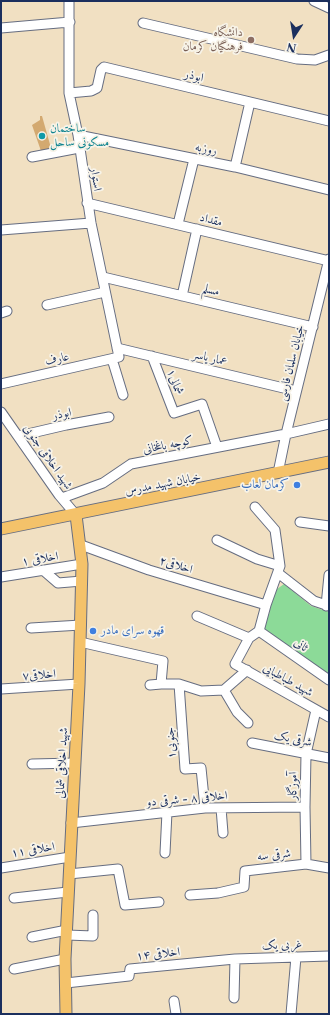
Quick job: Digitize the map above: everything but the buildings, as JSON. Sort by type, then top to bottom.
[{"type":"main road","name":"خیابان شهید مدرس","points":[[1,529],[329,462]]},
{"type":"main road","name":"شهید اخلاقی شمالی","points":[[66,1014],[68,892],[79,684],[82,581],[82,564],[76,514]]},
{"type":"street","name":"استوار","points":[[69,1],[69,92],[78,135],[91,223],[103,277],[123,394]]},
{"type":"street","points":[[314,1],[329,8]]},
{"type":"street","points":[[1,28],[70,22]]},
{"type":"street","points":[[143,22],[297,59],[315,60],[329,55]]},
{"type":"street","name":"ابوذر","points":[[69,92],[91,91],[97,88],[101,70],[104,67],[329,121]]},
{"type":"street","points":[[235,167],[250,102]]},
{"type":"street","name":"روزبه","points":[[78,135],[235,167],[329,190]]},
{"type":"street","points":[[32,157],[79,148]]},
{"type":"street","points":[[178,224],[194,159]]},
{"type":"street","name":"مقداد","points":[[88,203],[329,260]]},
{"type":"street","points":[[1,230],[91,223]]},
{"type":"street","points":[[182,296],[197,229]]},
{"type":"street","name":"خیابان سلمان فارسی","points":[[278,473],[296,391],[329,260]]},
{"type":"street","name":"مسلم","points":[[103,277],[313,327]]},
{"type":"street","points":[[48,305],[105,292]]},
{"type":"street","name":"عمار یاسر","points":[[116,355],[152,356],[296,391]]},
{"type":"street","name":"عارف","points":[[1,384],[116,355]]},
{"type":"street","name":"شمالی۱","points":[[152,356],[174,413],[202,404],[218,447]]},
{"type":"street","name":"شهید اخلاقی جنوبی","points":[[1,412],[62,498],[76,514]]},
{"type":"street","name":"ابوذر","points":[[19,436],[109,417]]},
{"type":"street","name":"کوچه باغخانی","points":[[62,498],[103,483],[131,464],[286,434],[329,424]]},
{"type":"street","points":[[197,616],[249,638],[259,631],[266,605],[279,570],[275,530],[255,507]]},
{"type":"street","points":[[300,522],[329,526]]},
{"type":"street","points":[[217,540],[258,558],[279,570],[314,602],[328,606],[329,575]]},
{"type":"street","name":"اخلاقی۲","points":[[80,545],[149,570],[266,605]]},
{"type":"street","name":"اخلاقی ۱","points":[[1,577],[82,564]]},
{"type":"street","points":[[42,570],[58,583],[82,581]]},
{"type":"street","points":[[31,628],[81,625]]},
{"type":"street","name":"ثانی","points":[[259,631],[329,680]]},
{"type":"street","name":"شهید طباطبایی","points":[[249,638],[235,664],[329,717]]},
{"type":"street","points":[[80,642],[163,661],[161,684]]},
{"type":"street","points":[[150,685],[179,684],[201,691],[224,690],[247,670]]},
{"type":"street","name":"اخلاقی۷","points":[[1,689],[79,684]]},
{"type":"street","name":"جنوبی۱","points":[[179,684],[185,769],[201,768],[205,808]]},
{"type":"street","points":[[224,690],[237,712],[248,723]]},
{"type":"street","name":"آموزگار","points":[[306,864],[306,754],[316,710]]},
{"type":"street","name":"شرقی یک","points":[[252,743],[329,758]]},
{"type":"street","points":[[32,764],[75,763]]},
{"type":"street","name":"اخلاقی ۸ - شرقی دو","points":[[71,824],[205,808],[305,807]]},
{"type":"street","points":[[221,808],[223,833]]},
{"type":"street","points":[[165,853],[167,812]]},
{"type":"street","name":"اخلاقی ۱۱","points":[[1,868],[70,857]]},
{"type":"street","points":[[306,864],[329,868]]},
{"type":"street","name":"شرقی سه","points":[[190,895],[218,893],[244,887],[245,871],[306,864]]},
{"type":"street","points":[[69,874],[118,869],[125,905],[159,902]]},
{"type":"street","points":[[14,898],[68,892]]},
{"type":"street","points":[[32,937],[67,933],[93,936],[93,915]]},
{"type":"street","name":"غربی یک","points":[[235,959],[329,956]]},
{"type":"street","points":[[291,1014],[296,957]]},
{"type":"street","points":[[14,969],[66,959]]},
{"type":"street","points":[[234,998],[235,959]]},
{"type":"street","name":"اخلاقی ۱۴","points":[[66,983],[129,976],[130,969],[235,959]]},
{"type":"street","points":[[174,1001],[176,1014]]},
{"type":"green space","points":[[284,584],[311,606],[329,612],[329,676],[261,628],[269,615],[271,603],[277,589]]},
{"type":"place","name":"دانشگاه فرهنگیان کرمان","points":[[251,40]]},
{"type":"place","name":"ساختمان مسکونی ساحل","points":[[42,136]]},
{"type":"place","name":"کرمان لعاب","points":[[297,485]]},
{"type":"place","name":"قهوه سرای مادر","points":[[93,631]]}]
